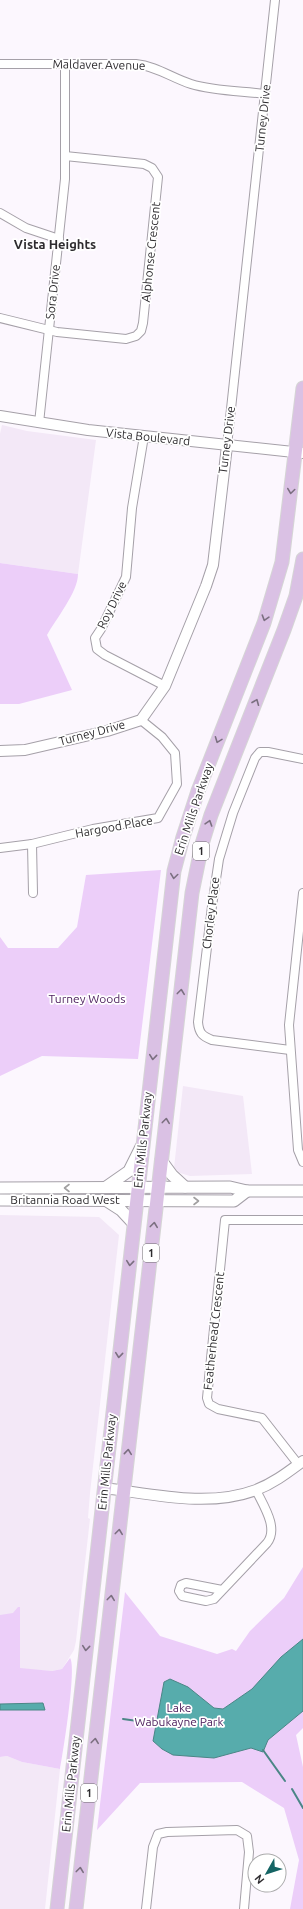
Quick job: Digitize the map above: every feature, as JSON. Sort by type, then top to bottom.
[{"type":"main road","name":"Erin Mills Parkway","points":[[57,1909],[174,871],[198,791],[264,623],[282,562],[300,453],[303,388]]},
{"type":"main road","name":"Erin Mills Parkway","points":[[76,1909],[192,893],[202,844],[211,815],[284,630],[296,596],[303,558]]},
{"type":"main road","points":[[106,1187],[129,1171],[143,1143]]},
{"type":"main road","points":[[162,1160],[172,1175],[186,1187]]},
{"type":"main road","name":"Britannia Road West","points":[[0,1188],[230,1187],[247,1191],[303,1191]]},
{"type":"main road","name":"Britannia Road West","points":[[0,1200],[234,1201],[247,1191]]},
{"type":"main road","points":[[107,1201],[121,1210],[134,1224]]},
{"type":"street","name":"Turney Drive","points":[[0,752],[25,750],[107,731],[141,720],[165,686],[206,586],[213,565],[218,533],[220,498],[276,0]]},
{"type":"street","name":"Maldaver Avenue","points":[[0,64],[144,65],[202,86],[265,94]]},
{"type":"street","name":"Sora Drive","points":[[39,423],[59,239],[65,156],[65,64]]},
{"type":"street","name":"Alphonse Crescent","points":[[48,331],[126,339],[136,336],[141,331],[144,323],[159,183],[156,172],[144,164],[65,156]]},
{"type":"street","points":[[0,213],[26,228],[59,239]]},
{"type":"street","points":[[0,318],[48,331]]},
{"type":"street","name":"Vista Boulevard","points":[[0,416],[39,423],[144,436],[300,453]]},
{"type":"street","name":"Roy Drive","points":[[144,436],[132,508],[126,577],[102,629],[96,638],[95,645],[97,649],[106,655],[165,686]]},
{"type":"street","name":"Hargood Place","points":[[0,848],[32,844],[93,829],[158,818],[177,784],[175,752],[162,737],[141,720]]},
{"type":"street","name":"Chorley Place","points":[[290,1050],[212,1040],[204,1037],[199,1030],[198,1022],[215,878],[224,838],[238,799],[255,758],[260,752],[268,752],[303,759]]},
{"type":"street","points":[[32,844],[33,893]]},
{"type":"street","points":[[303,893],[289,1025],[298,1150],[303,1162]]},
{"type":"street","name":"Featherhead Crescent","points":[[301,1463],[262,1418],[218,1409],[209,1404],[207,1398],[225,1220],[303,1220]]},
{"type":"street","points":[[104,1488],[192,1499],[229,1498],[256,1490],[278,1479],[301,1463]]},
{"type":"street","points":[[222,1590],[267,1544],[272,1536],[272,1526],[256,1490]]},
{"type":"street","points":[[146,1909],[153,1847],[158,1834],[166,1832],[237,1830],[247,1836],[249,1852],[244,1909]]},
{"type":"shaded area","points":[[2,425],[27,431],[96,440],[78,574],[0,563],[0,434]]},
{"type":"shaded area","points":[[183,1086],[243,1096],[252,1174],[190,1176],[180,1173],[174,1168]]},
{"type":"shaded area","points":[[0,1215],[99,1217],[119,1235],[90,1493],[88,1518],[90,1519],[76,1641],[74,1650],[62,1669],[52,1671],[0,1668]]},
{"type":"shaded area","points":[[7,1756],[22,1762],[60,1769],[45,1909],[0,1909],[0,1757]]},
{"type":"green space","points":[[0,563],[78,574],[71,597],[47,635],[72,690],[19,704],[0,704]]},
{"type":"green space","name":"Turney Woods","points":[[161,870],[138,1059],[42,1056],[0,1076],[0,937],[8,948],[58,948],[77,927],[86,875]]},
{"type":"green space","name":"Lake Wabukayne Park","points":[[303,1567],[303,1728],[296,1735],[303,1767],[303,1909],[290,1909],[299,1860],[284,1808],[242,1782],[140,1783],[97,1830],[125,1592],[160,1636],[217,1654],[232,1649],[236,1651],[250,1631],[284,1598]]},
{"type":"green space","points":[[18,1607],[20,1607],[20,1668],[52,1671],[62,1669],[70,1658],[72,1665],[71,1693],[60,1769],[22,1762],[7,1756],[0,1757],[0,1710],[45,1710],[43,1703],[0,1704],[0,1615],[13,1613]]},
{"type":"water","points":[[303,1639],[303,1711],[268,1740],[263,1752],[251,1748],[214,1758],[173,1755],[162,1749],[153,1741],[164,1682],[170,1679],[188,1687],[214,1708],[223,1709],[252,1689],[281,1657]]},
{"type":"water","points":[[43,1703],[45,1710],[0,1710],[0,1704]]},
{"type":"waterway","points":[[123,1719],[159,1724]]},
{"type":"waterway","points":[[263,1750],[285,1781]]},
{"type":"waterway","points":[[292,1789],[303,1808]]},
{"type":"district","name":"Vista Heights","points":[[55,244]]}]
